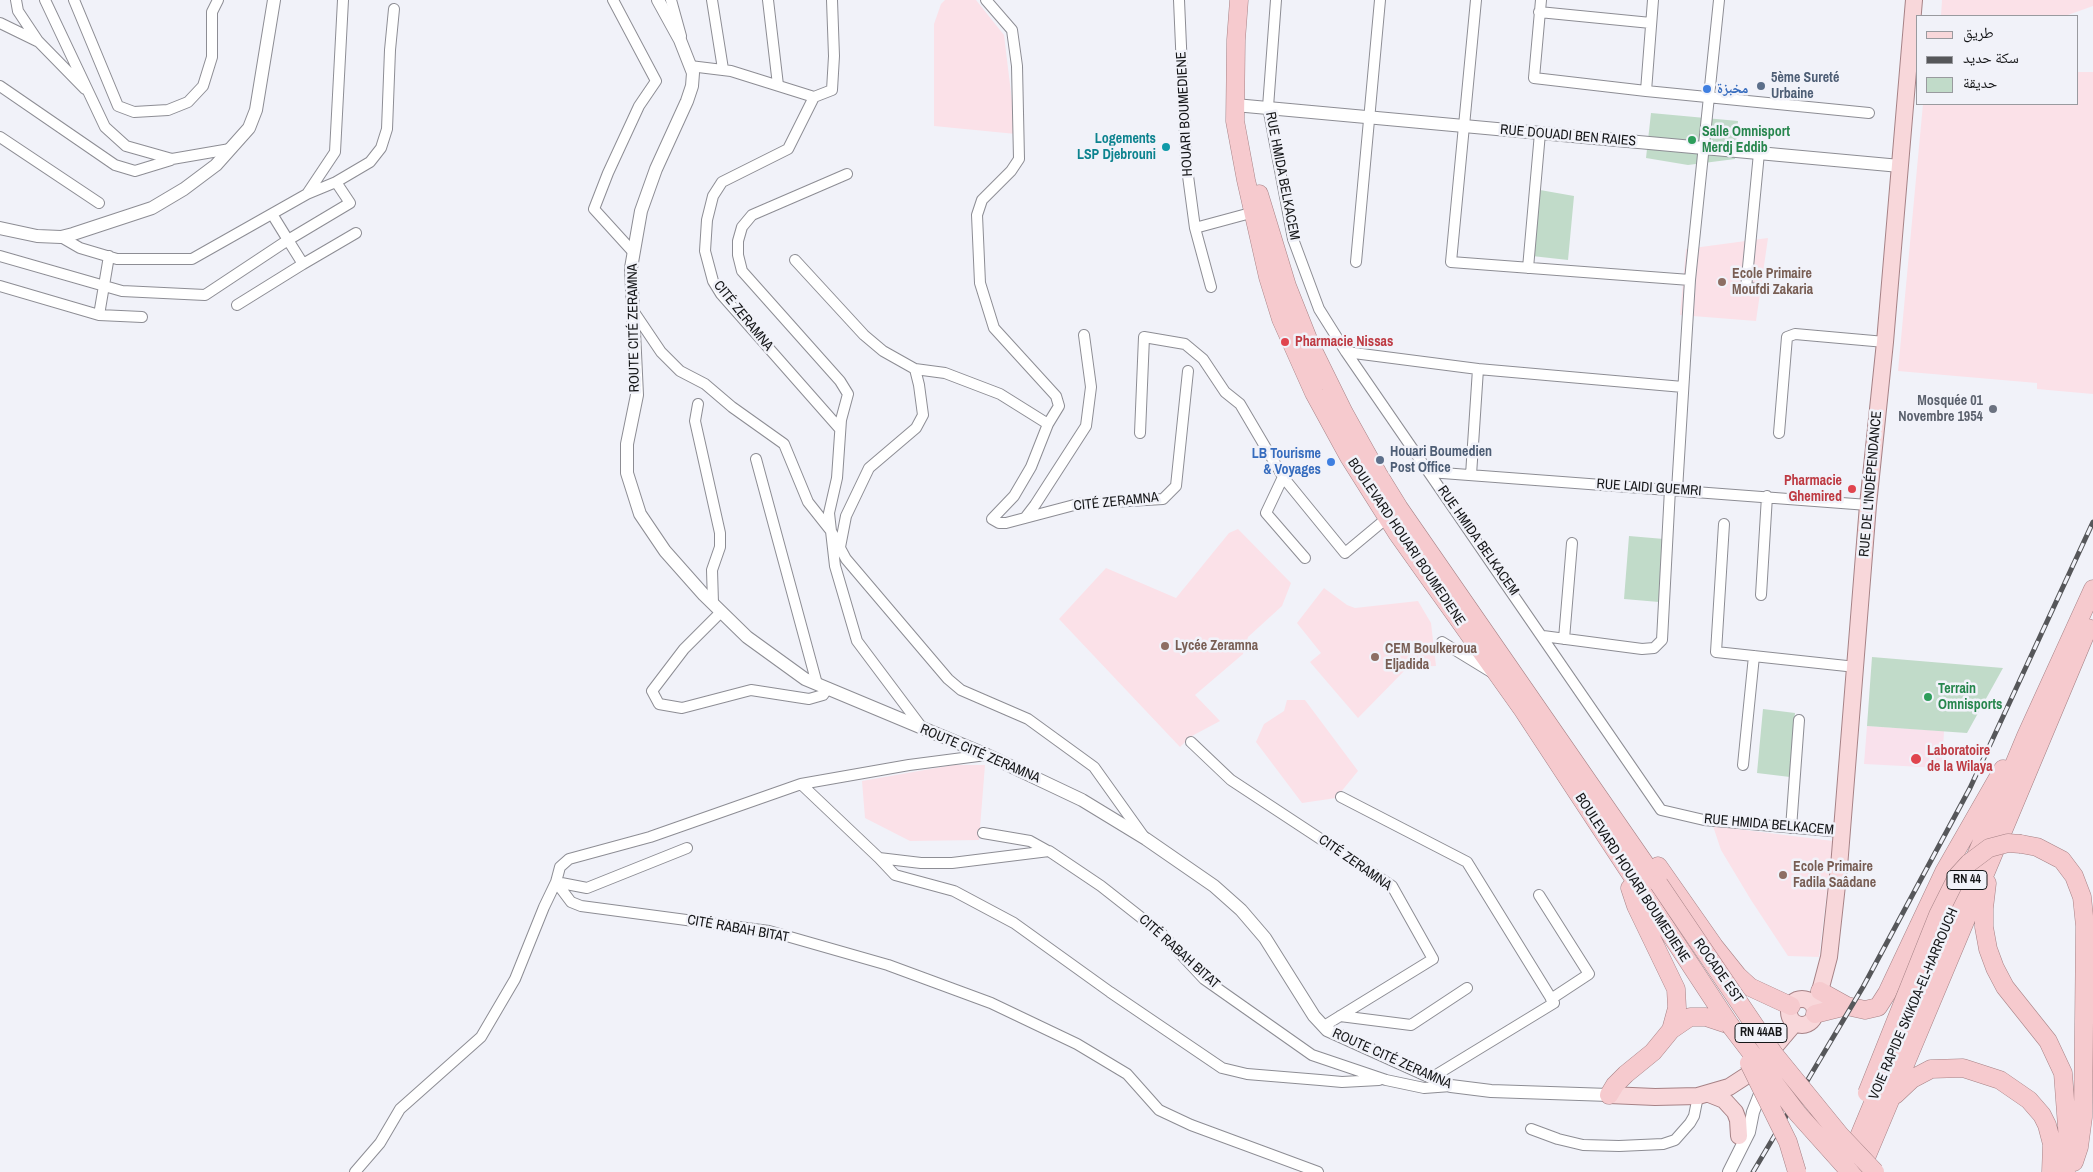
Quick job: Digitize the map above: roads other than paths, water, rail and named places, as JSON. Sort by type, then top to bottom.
[{"type":"highway","name":"BOULEVARD HOUARI BOUMEDIENE","points":[[1239,0],[1236,40],[1240,106]]},
{"type":"highway","name":"BOULEVARD HOUARI BOUMEDIENE","points":[[1249,0],[1240,106],[1235,121],[1258,211],[1268,276],[1281,319],[1298,360],[1332,428],[1387,518],[1501,678],[1732,1029]]},
{"type":"highway","name":"BOULEVARD HOUARI BOUMEDIENE","points":[[1258,211],[1310,344],[1358,439],[1399,508],[1659,884]]},
{"type":"highway","name":"VOIE RAPIDE SKIKDA-EL-HARROUCH","points":[[1843,1172],[2026,736],[2093,589]]},
{"type":"highway","name":"VOIE RAPIDE SKIKDA-EL-HARROUCH","points":[[1860,1172],[2093,616]]},
{"type":"highway","points":[[1521,682],[1529,684],[1538,691],[1714,946],[1738,976],[1750,987],[1795,1003]]},
{"type":"highway","points":[[1820,991],[1848,1006],[1865,1010],[1878,1007],[1887,993],[1944,872],[1976,819],[2013,751],[2026,736]]},
{"type":"highway","points":[[2004,827],[1985,890],[1984,927],[1995,968],[2005,987],[2048,1041],[2063,1073],[2068,1140],[2066,1172]]},
{"type":"highway","points":[[1843,1172],[1867,1093],[1938,915],[1958,875],[1969,863],[1989,848],[2008,843],[2037,847],[2062,860],[2074,876],[2082,897],[2086,926],[2083,1117],[2079,1147],[2071,1172]]},
{"type":"highway","points":[[1631,878],[1630,890],[1632,898],[1676,989],[1678,1008],[1672,1030]]},
{"type":"highway","name":"ROCADE EST","points":[[1659,884],[1774,1054],[1827,1120],[1875,1172]]},
{"type":"highway","points":[[1815,1012],[1848,1006]]},
{"type":"highway","points":[[1609,1095],[1618,1082],[1654,1052],[1672,1030],[1690,1017],[1706,1017],[1732,1029],[1788,1142],[1797,1172]]},
{"type":"highway","name":"RN 44AB","points":[[1732,1029],[1798,1114],[1850,1172]]},
{"type":"highway","points":[[1882,1120],[1899,1090],[1924,1072],[1931,1069],[1950,1067],[1977,1072],[2010,1085],[2029,1100],[2040,1112],[2047,1125],[2052,1144],[2051,1172]]},
{"type":"main road","name":"RUE DE L'INDÉPENDANCE","points":[[1815,1012],[1827,967],[1842,832],[1868,505],[1885,342],[1914,0]]},
{"type":"main road","points":[[1795,1003],[1811,1003],[1815,1012],[1808,1024],[1795,1024],[1789,1014],[1795,1003],[1827,967]]},
{"type":"main road","name":"ROUTE CITÉ ZERAMNA","points":[[1609,1095],[1655,1097],[1704,1095],[1729,1087],[1749,1074],[1795,1024]]},
{"type":"main road","points":[[1704,1095],[1724,1100],[1731,1105],[1738,1120],[1739,1136]]},
{"type":"street","points":[[16,0],[18,11],[38,41],[90,95]]},
{"type":"street","points":[[45,0],[106,127],[126,146],[172,159]]},
{"type":"street","points":[[74,0],[118,106],[134,112],[168,110],[188,102],[203,86],[212,57],[212,12],[218,0]]},
{"type":"street","points":[[0,228],[37,236],[61,237],[152,208],[184,189],[216,165],[249,128],[256,110],[274,0]]},
{"type":"street","points":[[306,194],[334,152],[343,0]]},
{"type":"street","points":[[614,0],[656,81],[639,106],[608,173],[594,209],[634,252]]},
{"type":"street","name":"ROUTE CITÉ ZERAMNA","points":[[658,0],[680,40],[693,73],[692,86],[656,169],[641,211],[631,268],[637,395],[627,444],[627,473],[640,514],[665,551],[717,608],[765,652],[805,679],[987,754],[1082,800],[1214,886],[1241,910],[1266,938],[1314,1016],[1327,1030],[1451,1086],[1491,1091],[1609,1095]]},
{"type":"street","points":[[671,0],[690,66],[723,69],[814,97],[832,90],[834,56],[832,0]]},
{"type":"street","points":[[712,0],[723,69]]},
{"type":"street","points":[[768,0],[778,85]]},
{"type":"street","name":"CITÉ ZERAMNA","points":[[986,0],[1012,30],[1016,66],[1019,160],[1012,171],[982,200],[977,215],[980,283],[994,328],[1056,396],[1059,406],[1048,424],[1031,467],[1014,496],[992,519],[998,523],[1006,523],[1078,504],[1163,499],[1176,486],[1188,371]]},
{"type":"street","name":"HOUARI BOUMEDIENE","points":[[1179,0],[1186,161],[1195,228],[1211,287]]},
{"type":"street","name":"RUE HMIDA BELKACEM","points":[[1276,0],[1268,107],[1293,239],[1318,308],[1346,352],[1661,810],[1704,820],[1842,832]]},
{"type":"street","points":[[1356,262],[1380,0]]},
{"type":"street","points":[[1476,0],[1451,262],[1690,280]]},
{"type":"street","points":[[1541,0],[1534,78],[1869,113]]},
{"type":"street","points":[[1646,91],[1653,0]]},
{"type":"street","points":[[1543,636],[1642,649],[1654,648],[1662,640],[1684,387],[1690,280],[1719,0]]},
{"type":"street","points":[[61,237],[80,248],[117,259],[192,259],[306,194],[336,182],[370,162],[381,148],[387,130],[390,50],[394,9]]},
{"type":"street","points":[[1539,12],[1651,23]]},
{"type":"street","points":[[0,22],[38,41]]},
{"type":"street","points":[[0,86],[60,125],[115,165],[135,171],[172,159],[230,149]]},
{"type":"street","name":"CITÉ ZERAMNA","points":[[814,97],[788,149],[722,182],[712,196],[707,220],[705,251],[713,281],[721,294],[840,429]]},
{"type":"street","name":"RUE DOUADI BEN RAIES","points":[[1240,106],[1268,107],[1900,166]]},
{"type":"street","points":[[1528,268],[1540,133]]},
{"type":"street","points":[[0,138],[99,203]]},
{"type":"street","points":[[1758,154],[1746,288],[1773,290]]},
{"type":"street","name":"CITÉ ZERAMNA","points":[[847,174],[752,214],[742,227],[738,241],[738,255],[742,272],[840,381],[848,394],[840,429],[837,478],[829,513],[836,566],[857,641],[924,729]]},
{"type":"street","points":[[0,256],[122,291],[205,295],[288,240],[350,203],[336,182]]},
{"type":"street","points":[[1195,228],[1258,211]]},
{"type":"street","points":[[272,214],[303,264]]},
{"type":"street","points":[[238,305],[356,233]]},
{"type":"street","points":[[99,315],[109,256]]},
{"type":"street","points":[[795,260],[864,335],[883,351],[915,369],[945,373],[1000,394],[1048,424]]},
{"type":"street","points":[[0,286],[99,315],[142,317]]},
{"type":"street","points":[[634,312],[661,352],[680,371],[705,384],[732,407],[784,444],[808,502],[831,531]]},
{"type":"street","points":[[1778,433],[1787,337],[1795,334],[1885,342]]},
{"type":"street","points":[[1025,518],[1086,426],[1091,387],[1084,335]]},
{"type":"street","points":[[1140,434],[1144,337],[1185,344],[1203,360],[1224,392],[1240,404],[1283,478],[1345,552],[1387,518]]},
{"type":"street","points":[[1346,352],[1478,369],[1684,387]]},
{"type":"street","points":[[840,548],[846,516],[869,468],[916,428],[923,415],[915,369]]},
{"type":"street","points":[[1471,475],[1478,369]]},
{"type":"street","points":[[698,404],[695,421],[720,533],[720,546],[712,570],[717,608],[652,691],[659,704],[682,708],[751,690],[809,699],[823,695],[823,686],[756,459]]},
{"type":"street","name":"RUE LAIDI GUEMRI","points":[[1429,472],[1868,505]]},
{"type":"street","points":[[1283,478],[1266,513],[1305,558]]},
{"type":"street","points":[[1761,595],[1767,496]]},
{"type":"street","points":[[1724,524],[1716,652],[1856,667]]},
{"type":"street","name":"CITÉ ZERAMNA","points":[[831,531],[846,559],[948,679],[961,690],[1028,719],[1094,767],[1146,840]]},
{"type":"street","points":[[1564,639],[1572,543]]},
{"type":"street","points":[[1442,642],[1501,678]]},
{"type":"street","points":[[1743,765],[1754,656]]},
{"type":"street","points":[[1791,828],[1799,720]]},
{"type":"street","name":"CITÉ ZERAMNA","points":[[1191,742],[1231,780],[1392,886],[1433,959],[1324,1026]]},
{"type":"street","points":[[355,1172],[380,1143],[400,1109],[481,1037],[515,979],[556,882],[560,867],[569,859],[650,837],[801,784],[909,765],[987,754]]},
{"type":"street","name":"CITÉ RABAH BITAT","points":[[801,784],[895,875],[954,891],[1014,923],[1110,992],[1222,1068],[1247,1074],[1342,1082],[1386,1080]]},
{"type":"street","points":[[1341,797],[1467,862],[1554,1003],[1431,1078]]},
{"type":"street","name":"CITÉ RABAH BITAT","points":[[983,834],[1030,841],[1101,886],[1162,934],[1204,979],[1312,1055],[1386,1080],[1424,1088],[1451,1086]]},
{"type":"street","points":[[556,882],[586,888],[687,848]]},
{"type":"street","points":[[879,858],[921,863],[952,863],[1048,851]]},
{"type":"street","name":"CITÉ RABAH BITAT","points":[[556,882],[571,902],[581,906],[769,931],[888,965],[984,1000],[1077,1044],[1127,1074],[1159,1110],[1191,1125],[1318,1172]]},
{"type":"street","points":[[1539,895],[1589,974],[1552,999]]},
{"type":"street","points":[[1340,1016],[1411,1025],[1467,988]]},
{"type":"street","points":[[1719,1172],[1753,1112],[1782,1040]]},
{"type":"street","points":[[1531,1130],[1583,1145],[1663,1144],[1675,1140],[1690,1124],[1704,1095]]},
{"type":"street","points":[[1729,1172],[1749,1132],[1753,1112]]},
{"type":"railway","points":[[1753,1172],[1863,987],[1970,788],[2093,522]]},
{"type":"place","name":"5ème Sureté Urbaine","points":[[1761,86]]},
{"type":"place","name":"مخبزة","points":[[1707,89]]},
{"type":"place","name":"Salle Omnisport Merdj Eddib","points":[[1692,140]]},
{"type":"place","name":"Logements LSP Djebrouni","points":[[1166,147]]},
{"type":"place","name":"Ecole Primaire Moufdi Zakaria","points":[[1722,282]]},
{"type":"place","name":"Pharmacie Nissas","points":[[1285,342]]},
{"type":"place","name":"Mosquée 01 Novembre 1954","points":[[1993,409]]},
{"type":"place","name":"Houari Boumedien Post Office","points":[[1380,460]]},
{"type":"place","name":"LB Tourisme & Voyages","points":[[1331,462]]},
{"type":"place","name":"Pharmacie Ghemired","points":[[1852,489]]},
{"type":"place","name":"Lycée Zeramna","points":[[1165,646]]},
{"type":"place","name":"CEM Boulkeroua Eljadida","points":[[1375,657]]},
{"type":"place","name":"Terrain Omnisports","points":[[1928,697]]},
{"type":"place","name":"Laboratoire de la Wilaya","points":[[1916,759]]},
{"type":"place","name":"Ecole Primaire Fadila Saâdane","points":[[1783,875]]}]
